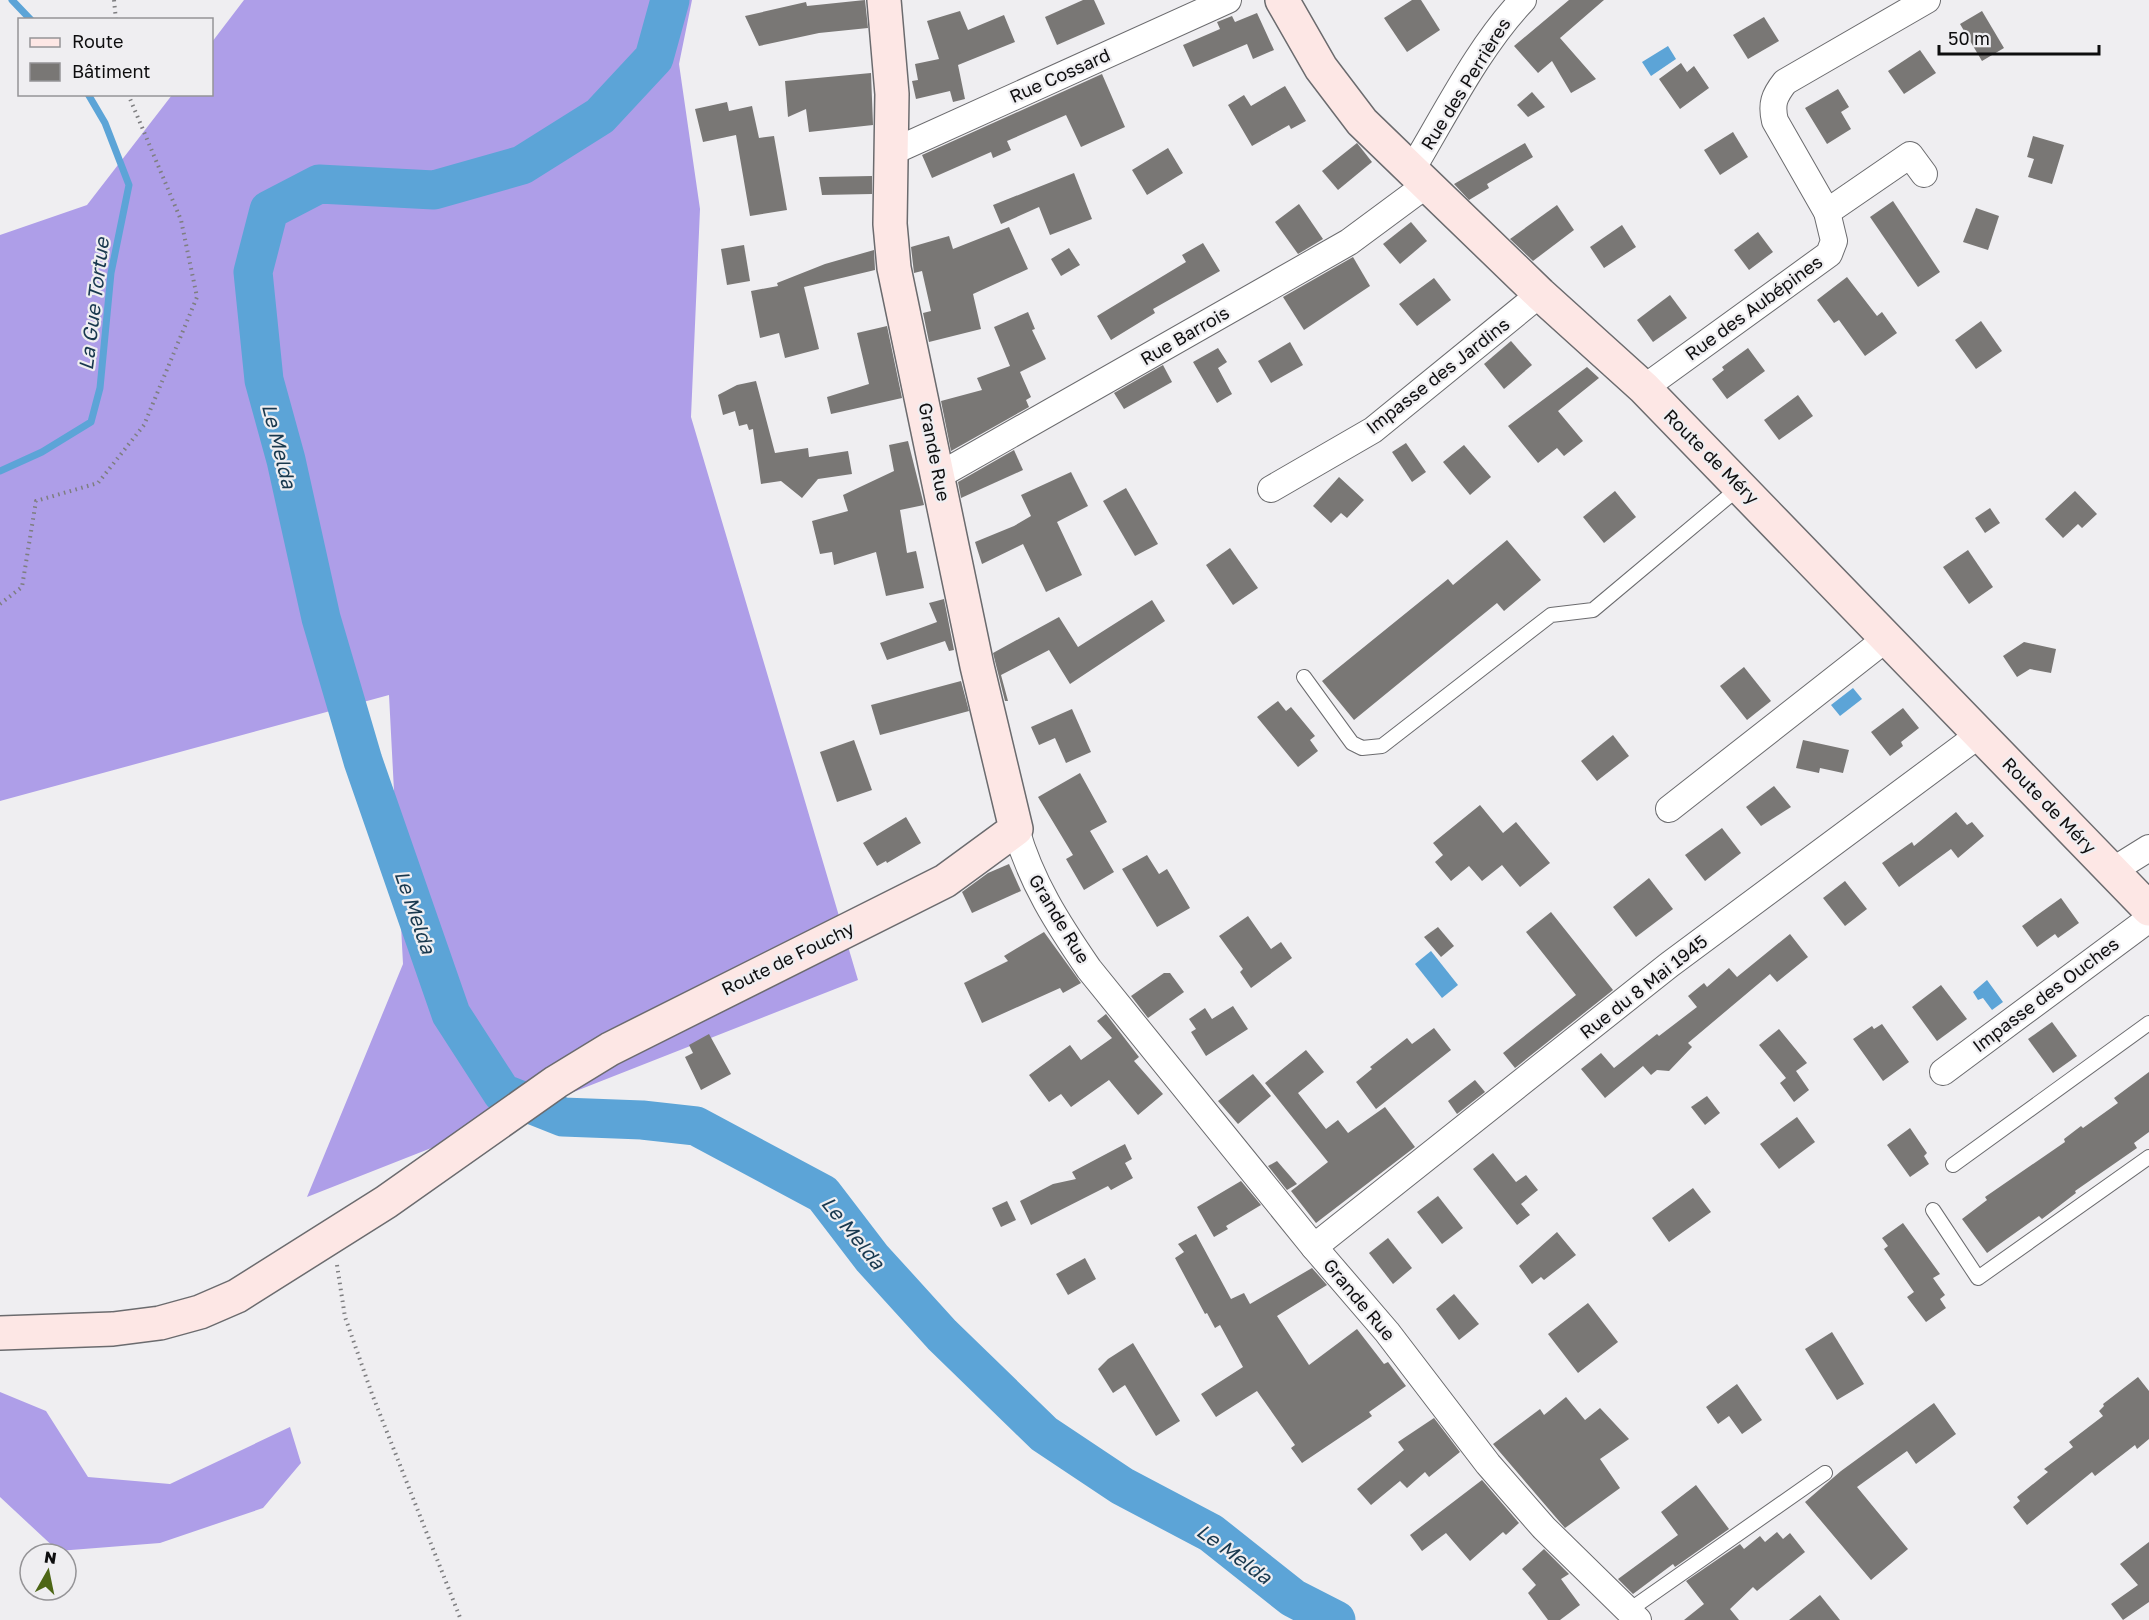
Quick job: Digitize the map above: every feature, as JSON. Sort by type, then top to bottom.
[{"type":"street","name":"Grande Rue","points":[[884,0],[892,94],[890,224],[894,268],[977,666],[1025,862],[1039,891],[1077,952],[1314,1247],[1387,1332],[1488,1464],[1544,1528],[1633,1615]]},
{"type":"street","name":"Rue Cossard","points":[[892,152],[1228,0]]},
{"type":"street","name":"Route de Méry","points":[[1282,0],[1328,77],[1362,122],[1540,294],[1644,388],[2149,909]]},
{"type":"street","name":"Rue des Perrières","points":[[1419,178],[1476,65],[1510,13],[1523,0]]},
{"type":"street","name":"Rue des Aubépines","points":[[1644,388],[1829,254],[1834,241],[1827,212],[1775,121],[1772,107],[1775,96],[1785,82],[1927,0]]},
{"type":"street","points":[[1827,212],[1910,155],[1924,174]]},
{"type":"street","name":"Rue Barrois","points":[[938,476],[1349,242],[1419,178]]},
{"type":"street","name":"Impasse des Jardins","points":[[1271,489],[1373,429],[1540,294]]},
{"type":"street","points":[[1669,809],[1887,638]]},
{"type":"street","name":"Rue du 8 Mai 1945","points":[[1314,1247],[1670,965],[1980,734]]},
{"type":"street","name":"Route de Fouchy","points":[[0,1332],[112,1329],[160,1323],[200,1312],[237,1296],[329,1238],[556,1082],[610,1049],[945,881],[1016,829]]},
{"type":"street","points":[[2112,871],[2149,848]]},
{"type":"street","name":"Impasse des Ouches","points":[[1943,1072],[2149,919]]},
{"type":"lane","points":[[1304,677],[1352,743],[1362,748],[1382,746],[1551,615],[1593,610],[1741,486]]},
{"type":"lane","points":[[1953,1165],[2149,1023]]},
{"type":"lane","points":[[1933,1210],[1978,1278],[2149,1157]]},
{"type":"lane","points":[[1633,1615],[1825,1473]]},
{"type":"path","points":[[114,0],[116,18]]},
{"type":"path","points":[[0,604],[22,587],[36,501],[98,483],[144,425],[197,297],[181,220],[129,96]]},
{"type":"path","points":[[329,1238],[340,1272],[345,1317],[368,1383],[460,1620]]},
{"type":"shaded area","points":[[244,0],[692,0],[679,64],[700,209],[691,417],[858,980],[307,1197],[403,964],[389,695],[0,801],[0,235],[87,205],[171,96],[213,96],[213,41]]},
{"type":"shaded area","points":[[0,1392],[46,1411],[88,1477],[170,1484],[290,1427],[301,1463],[263,1508],[160,1543],[78,1549],[78,1542],[48,1542],[0,1497]]},
{"type":"water","points":[[1668,46],[1676,59],[1651,76],[1642,62]]},
{"type":"water","points":[[1853,688],[1862,699],[1840,716],[1831,705]]},
{"type":"water","points":[[1431,951],[1458,985],[1442,998],[1415,964]]},
{"type":"water","points":[[1987,980],[2003,1002],[1992,1010],[1983,998],[1978,1000],[1973,992]]},
{"type":"building","points":[[865,0],[868,28],[819,33],[759,46],[745,16],[806,2],[807,6]]},
{"type":"building","points":[[1083,0],[1094,0],[1105,24],[1057,45],[1045,17]]},
{"type":"building","points":[[1412,0],[1421,0],[1440,30],[1407,52],[1384,18]]},
{"type":"building","points":[[1569,0],[1604,0],[1560,38],[1596,79],[1571,93],[1552,61],[1538,73],[1514,46]]},
{"type":"building","points":[[960,11],[968,30],[1004,15],[1015,42],[958,65],[965,99],[953,102],[950,91],[916,99],[912,81],[918,80],[915,64],[939,59],[927,21]]},
{"type":"building","points":[[1982,11],[2004,48],[1982,61],[1960,24]]},
{"type":"building","points":[[1257,13],[1274,50],[1253,59],[1247,44],[1193,67],[1183,45],[1220,29],[1217,22],[1232,16],[1235,22]]},
{"type":"building","points":[[1764,17],[1779,41],[1748,59],[1733,35]]},
{"type":"building","points":[[1920,50],[1936,73],[1904,94],[1888,71]]},
{"type":"building","points":[[1681,63],[1687,72],[1694,66],[1709,88],[1680,109],[1659,79]]},
{"type":"building","points":[[871,73],[873,125],[809,132],[806,109],[788,117],[785,81]]},
{"type":"building","points":[[1102,74],[1125,127],[1081,147],[1066,115],[1007,141],[1011,150],[993,158],[991,152],[932,178],[922,155]]},
{"type":"building","points":[[1285,86],[1306,121],[1291,129],[1289,125],[1252,146],[1228,105],[1244,95],[1251,106]]},
{"type":"building","points":[[1838,89],[1849,107],[1841,112],[1851,129],[1827,144],[1805,108]]},
{"type":"building","points":[[1532,92],[1545,107],[1528,117],[1517,105]]},
{"type":"building","points":[[727,102],[729,111],[752,106],[759,138],[774,136],[787,210],[750,216],[736,135],[703,142],[695,109]]},
{"type":"building","points":[[1733,132],[1748,157],[1720,175],[1704,150]]},
{"type":"building","points":[[2033,136],[2064,145],[2052,184],[2028,177],[2034,159],[2027,157]]},
{"type":"building","points":[[1357,143],[1372,162],[1338,190],[1322,171]]},
{"type":"building","points":[[1525,143],[1533,157],[1487,184],[1489,188],[1469,200],[1454,184]]},
{"type":"building","points":[[1168,148],[1183,173],[1147,195],[1132,170]]},
{"type":"building","points":[[1074,173],[1092,219],[1050,235],[1039,207],[1001,224],[993,205]]},
{"type":"building","points":[[872,176],[872,194],[822,195],[819,177]]},
{"type":"building","points":[[1893,201],[1940,272],[1918,287],[1870,217]]},
{"type":"building","points":[[1299,204],[1323,239],[1298,254],[1275,222]]},
{"type":"building","points":[[1557,205],[1574,230],[1533,261],[1510,239]]},
{"type":"building","points":[[1976,208],[1999,216],[1988,250],[1963,242]]},
{"type":"building","points":[[1411,222],[1427,241],[1400,264],[1383,244]]},
{"type":"building","points":[[1622,225],[1636,247],[1604,268],[1590,247]]},
{"type":"building","points":[[1009,227],[1028,269],[973,294],[981,329],[929,342],[923,313],[931,311],[922,271],[914,273],[911,247],[949,236],[953,249]]},
{"type":"building","points":[[1758,232],[1773,252],[1749,270],[1734,250]]},
{"type":"building","points":[[1203,243],[1220,271],[1153,309],[1155,313],[1111,340],[1097,316],[1186,262],[1182,255]]},
{"type":"building","points":[[744,245],[750,281],[727,285],[721,249]]},
{"type":"building","points":[[1069,248],[1080,265],[1061,276],[1051,259]]},
{"type":"building","points":[[874,250],[875,270],[804,287],[819,349],[785,358],[779,333],[760,338],[751,291],[778,286],[777,283],[825,264]]},
{"type":"building","points":[[1353,257],[1370,286],[1304,330],[1283,297]]},
{"type":"building","points":[[1847,277],[1877,316],[1882,312],[1897,333],[1865,356],[1839,320],[1834,323],[1817,300]]},
{"type":"building","points":[[1434,278],[1451,300],[1417,326],[1399,304]]},
{"type":"building","points":[[1670,295],[1687,318],[1653,342],[1637,320]]},
{"type":"building","points":[[1028,312],[1035,329],[1032,330],[1046,359],[1020,372],[1031,397],[1026,400],[1029,407],[951,451],[941,401],[982,390],[977,378],[1010,366],[994,327]]},
{"type":"building","points":[[1981,321],[2002,351],[1976,369],[1955,340]]},
{"type":"building","points":[[887,326],[902,398],[831,414],[827,397],[869,384],[857,333]]},
{"type":"building","points":[[1511,341],[1532,365],[1504,389],[1484,364]]},
{"type":"building","points":[[1290,342],[1303,365],[1271,383],[1258,361]]},
{"type":"building","points":[[1218,348],[1227,362],[1218,368],[1232,394],[1217,403],[1193,362]]},
{"type":"building","points":[[1748,348],[1765,371],[1727,399],[1712,379],[1724,370],[1722,367]]},
{"type":"building","points":[[1163,365],[1172,382],[1124,409],[1114,393]]},
{"type":"building","points":[[1587,367],[1599,378],[1558,411],[1583,441],[1564,456],[1557,448],[1538,463],[1508,426]]},
{"type":"building","points":[[756,381],[775,453],[808,448],[809,457],[848,451],[852,474],[818,479],[802,498],[781,481],[761,484],[753,429],[749,430],[747,424],[739,426],[735,411],[723,415],[718,395],[737,385]]},
{"type":"building","points":[[1798,395],[1813,416],[1779,440],[1764,420]]},
{"type":"building","points":[[908,441],[924,505],[900,510],[907,553],[916,551],[924,588],[886,596],[876,552],[834,565],[832,552],[820,554],[812,521],[848,511],[843,495],[894,471],[889,445]]},
{"type":"building","points":[[1406,443],[1426,472],[1412,482],[1392,452]]},
{"type":"building","points":[[1464,445],[1491,477],[1470,495],[1443,462]]},
{"type":"building","points":[[1014,450],[1023,470],[961,498],[958,482]]},
{"type":"building","points":[[1071,472],[1088,506],[1057,522],[1082,575],[1046,592],[1023,544],[982,564],[975,542],[1014,526],[1031,516],[1021,495]]},
{"type":"building","points":[[1339,477],[1364,500],[1347,518],[1341,513],[1331,523],[1313,506]]},
{"type":"building","points":[[1126,488],[1158,544],[1135,556],[1103,501]]},
{"type":"building","points":[[1615,491],[1636,517],[1604,543],[1583,517]]},
{"type":"building","points":[[2075,491],[2097,514],[2082,528],[2078,524],[2063,538],[2045,519]]},
{"type":"building","points":[[1990,508],[2000,523],[1985,533],[1975,518]]},
{"type":"building","points":[[1507,540],[1541,580],[1504,611],[1497,603],[1354,720],[1322,681],[1448,579],[1453,585]]},
{"type":"building","points":[[1230,548],[1258,588],[1233,605],[1206,565]]},
{"type":"building","points":[[1968,550],[1993,587],[1969,604],[1943,567]]},
{"type":"building","points":[[944,599],[954,650],[949,651],[945,641],[887,660],[880,643],[937,622],[929,603]]},
{"type":"building","points":[[1152,600],[1165,621],[1070,684],[1049,650],[1001,675],[1008,701],[1005,701],[993,653],[1059,617],[1078,647]]},
{"type":"building","points":[[2024,642],[2056,649],[2051,673],[2030,669],[2017,677],[2003,656]]},
{"type":"building","points":[[1744,667],[1771,701],[1747,720],[1720,686]]},
{"type":"building","points":[[961,681],[969,711],[880,735],[871,705]]},
{"type":"building","points":[[1278,701],[1286,711],[1291,707],[1315,736],[1310,740],[1318,751],[1298,767],[1257,717]]},
{"type":"building","points":[[1903,708],[1919,728],[1901,742],[1903,746],[1890,756],[1871,732]]},
{"type":"building","points":[[1072,709],[1091,752],[1066,763],[1055,738],[1039,745],[1031,727]]},
{"type":"building","points":[[1613,735],[1629,756],[1597,781],[1581,761]]},
{"type":"building","points":[[854,740],[872,790],[837,802],[820,752]]},
{"type":"building","points":[[1803,740],[1849,750],[1843,773],[1820,768],[1819,773],[1796,768]]},
{"type":"building","points":[[1080,773],[1107,822],[1090,831],[1114,872],[1084,890],[1066,859],[1073,855],[1038,797]]},
{"type":"building","points":[[1774,786],[1791,807],[1761,826],[1746,807]]},
{"type":"building","points":[[1480,805],[1503,833],[1516,822],[1550,863],[1520,887],[1502,865],[1482,881],[1469,866],[1451,881],[1435,862],[1443,855],[1433,843]]},
{"type":"building","points":[[1956,812],[1967,825],[1972,822],[1984,836],[1958,858],[1951,849],[1899,887],[1882,863],[1912,842],[1914,846]]},
{"type":"building","points":[[906,817],[921,843],[887,863],[886,861],[877,866],[863,843]]},
{"type":"building","points":[[1722,828],[1741,853],[1705,881],[1685,855]]},
{"type":"building","points":[[1147,855],[1159,874],[1167,869],[1190,908],[1157,927],[1122,869]]},
{"type":"building","points":[[1009,864],[1021,891],[972,913],[962,892],[988,873]]},
{"type":"building","points":[[1649,878],[1673,909],[1636,937],[1613,907]]},
{"type":"building","points":[[1845,881],[1867,909],[1845,926],[1823,898]]},
{"type":"building","points":[[2061,898],[2079,923],[2058,938],[2055,934],[2037,947],[2022,926]]},
{"type":"building","points":[[1551,912],[1613,990],[1515,1068],[1503,1053],[1576,995],[1526,932]]},
{"type":"building","points":[[1248,916],[1271,949],[1281,942],[1292,958],[1251,988],[1240,972],[1243,969],[1219,936]]},
{"type":"building","points":[[1438,927],[1454,946],[1441,957],[1424,937]]},
{"type":"building","points":[[1044,932],[1081,983],[1063,993],[1060,988],[982,1023],[964,983],[1008,961],[1004,956]]},
{"type":"building","points":[[1790,934],[1808,957],[1777,982],[1770,974],[1688,1043],[1692,1047],[1669,1071],[1657,1070],[1651,1075],[1643,1066],[1605,1098],[1581,1069],[1601,1053],[1614,1068],[1657,1034],[1659,1036],[1697,1007],[1688,996],[1704,983],[1707,987],[1729,968],[1737,977]]},
{"type":"building","points":[[1164,973],[1170,973],[1184,992],[1148,1018],[1131,996]]},
{"type":"building","points":[[1941,985],[1967,1019],[1937,1041],[1912,1007]]},
{"type":"building","points":[[1233,1006],[1248,1029],[1206,1056],[1191,1032],[1196,1029],[1189,1019],[1205,1008],[1212,1019]]},
{"type":"building","points":[[1106,1014],[1139,1057],[1134,1061],[1163,1094],[1138,1115],[1109,1080],[1071,1107],[1061,1094],[1049,1102],[1029,1075],[1070,1045],[1081,1060],[1112,1038],[1097,1021]]},
{"type":"building","points":[[2052,1022],[2077,1056],[2053,1073],[2028,1039]]},
{"type":"building","points":[[1882,1024],[1909,1062],[1883,1081],[1853,1039],[1872,1026],[1874,1029]]},
{"type":"building","points":[[1434,1028],[1451,1050],[1376,1109],[1356,1082],[1372,1069],[1370,1067],[1407,1038],[1412,1044]]},
{"type":"building","points":[[1779,1029],[1807,1063],[1796,1071],[1809,1090],[1794,1102],[1780,1083],[1786,1078],[1759,1045]]},
{"type":"building","points":[[709,1034],[731,1074],[701,1090],[685,1057],[693,1053],[689,1045]]},
{"type":"building","points":[[1306,1050],[1324,1072],[1298,1093],[1326,1129],[1338,1120],[1348,1133],[1385,1107],[1415,1147],[1316,1223],[1291,1191],[1328,1162],[1265,1083]]},
{"type":"building","points":[[2149,1072],[2149,1132],[2134,1143],[2137,1148],[2075,1191],[2076,1193],[2042,1219],[2039,1216],[1987,1253],[1962,1219],[1987,1200],[1985,1197],[2065,1142],[2064,1139],[2081,1126],[2083,1128],[2118,1103],[2114,1098]]},
{"type":"building","points":[[1253,1074],[1271,1096],[1238,1124],[1218,1101]]},
{"type":"building","points":[[1475,1080],[1485,1092],[1457,1114],[1448,1101]]},
{"type":"building","points":[[1707,1096],[1720,1113],[1705,1125],[1691,1107]]},
{"type":"building","points":[[1797,1117],[1815,1142],[1779,1169],[1760,1144]]},
{"type":"building","points":[[1910,1128],[1927,1153],[1924,1156],[1929,1164],[1910,1177],[1887,1145]]},
{"type":"building","points":[[1125,1144],[1132,1159],[1125,1163],[1133,1178],[1111,1190],[1108,1186],[1031,1225],[1020,1201],[1053,1184],[1076,1179],[1072,1172]]},
{"type":"building","points":[[1493,1153],[1516,1182],[1526,1175],[1538,1190],[1521,1204],[1530,1215],[1517,1225],[1473,1169]]},
{"type":"building","points":[[1277,1161],[1297,1184],[1287,1190],[1268,1166]]},
{"type":"building","points":[[1241,1181],[1261,1205],[1226,1226],[1228,1229],[1214,1237],[1197,1207]]},
{"type":"building","points":[[1693,1188],[1711,1212],[1669,1242],[1652,1218]]},
{"type":"building","points":[[1438,1196],[1463,1228],[1442,1244],[1417,1212]]},
{"type":"building","points":[[1007,1201],[1016,1220],[1001,1227],[992,1208]]},
{"type":"building","points":[[1903,1223],[1940,1274],[1933,1278],[1945,1295],[1940,1299],[1946,1308],[1926,1322],[1907,1297],[1914,1292],[1884,1249],[1888,1246],[1882,1238]]},
{"type":"building","points":[[1557,1232],[1576,1255],[1544,1280],[1541,1277],[1532,1284],[1519,1266]]},
{"type":"building","points":[[1196,1234],[1231,1299],[1244,1293],[1250,1304],[1312,1268],[1327,1285],[1277,1316],[1309,1365],[1357,1329],[1384,1364],[1388,1362],[1406,1386],[1369,1412],[1372,1416],[1302,1463],[1291,1448],[1295,1445],[1257,1391],[1216,1417],[1201,1394],[1243,1367],[1220,1325],[1215,1328],[1207,1313],[1205,1314],[1175,1258],[1184,1252],[1178,1244]]},
{"type":"building","points":[[1388,1238],[1412,1268],[1393,1284],[1369,1253]]},
{"type":"building","points":[[1085,1258],[1096,1279],[1068,1295],[1056,1274]]},
{"type":"building","points":[[1454,1294],[1479,1324],[1459,1340],[1436,1309]]},
{"type":"building","points":[[1588,1303],[1618,1342],[1578,1373],[1548,1334]]},
{"type":"building","points":[[1832,1332],[1864,1384],[1837,1400],[1805,1349]]},
{"type":"building","points":[[1133,1343],[1180,1421],[1156,1436],[1125,1385],[1113,1393],[1098,1369],[1108,1359]]},
{"type":"building","points":[[2138,1377],[2149,1391],[2149,1439],[2137,1449],[2135,1445],[2095,1476],[2092,1472],[2027,1525],[2013,1507],[2020,1501],[2017,1497],[2048,1472],[2044,1469],[2073,1447],[2069,1442],[2103,1416],[2099,1411],[2104,1406],[2103,1404]]},
{"type":"building","points":[[1737,1384],[1762,1420],[1742,1434],[1729,1416],[1718,1424],[1706,1407]]},
{"type":"building","points":[[1566,1397],[1585,1420],[1600,1408],[1629,1439],[1600,1459],[1620,1488],[1565,1528],[1493,1444],[1540,1409],[1544,1415]]},
{"type":"building","points":[[1934,1403],[1956,1434],[1916,1464],[1907,1451],[1857,1487],[1908,1549],[1871,1580],[1805,1502],[1841,1471]]},
{"type":"building","points":[[1434,1418],[1460,1452],[1429,1477],[1425,1472],[1407,1488],[1400,1481],[1371,1505],[1357,1489],[1404,1450],[1398,1442]]},
{"type":"building","points":[[1482,1480],[1519,1523],[1506,1535],[1503,1532],[1470,1561],[1446,1533],[1422,1551],[1410,1535]]},
{"type":"building","points":[[1696,1485],[1729,1529],[1675,1567],[1673,1564],[1633,1594],[1618,1579],[1678,1535],[1661,1512]]},
{"type":"building","points":[[1777,1532],[1783,1539],[1790,1533],[1805,1552],[1757,1591],[1753,1587],[1730,1609],[1739,1620],[1684,1620],[1704,1604],[1686,1581],[1740,1544],[1744,1549],[1760,1536],[1765,1542]]},
{"type":"building","points":[[2149,1542],[2149,1602],[2123,1620],[2111,1604],[2138,1585],[2120,1564]]},
{"type":"building","points":[[1544,1549],[1569,1574],[1561,1579],[1580,1605],[1560,1620],[1548,1620],[1528,1593],[1536,1585],[1522,1569]]},
{"type":"building","points":[[1820,1595],[1840,1620],[1789,1620]]},
{"type":"waterway","name":"La Gue Tortue","points":[[12,0],[29,18]]},
{"type":"waterway","name":"Le Melda","points":[[670,0],[654,58],[600,116],[522,165],[434,190],[319,184],[269,210],[253,272],[264,380],[286,460],[321,618],[363,761],[451,1014],[502,1093],[563,1117],[642,1120],[696,1126],[823,1194],[872,1258],[942,1335],[1044,1434],[1122,1486],[1211,1533],[1293,1598],[1336,1620]]},
{"type":"waterway","name":"La Gue Tortue","points":[[0,471],[42,452],[91,422],[100,388],[111,273],[129,185],[105,123],[89,96]]}]
